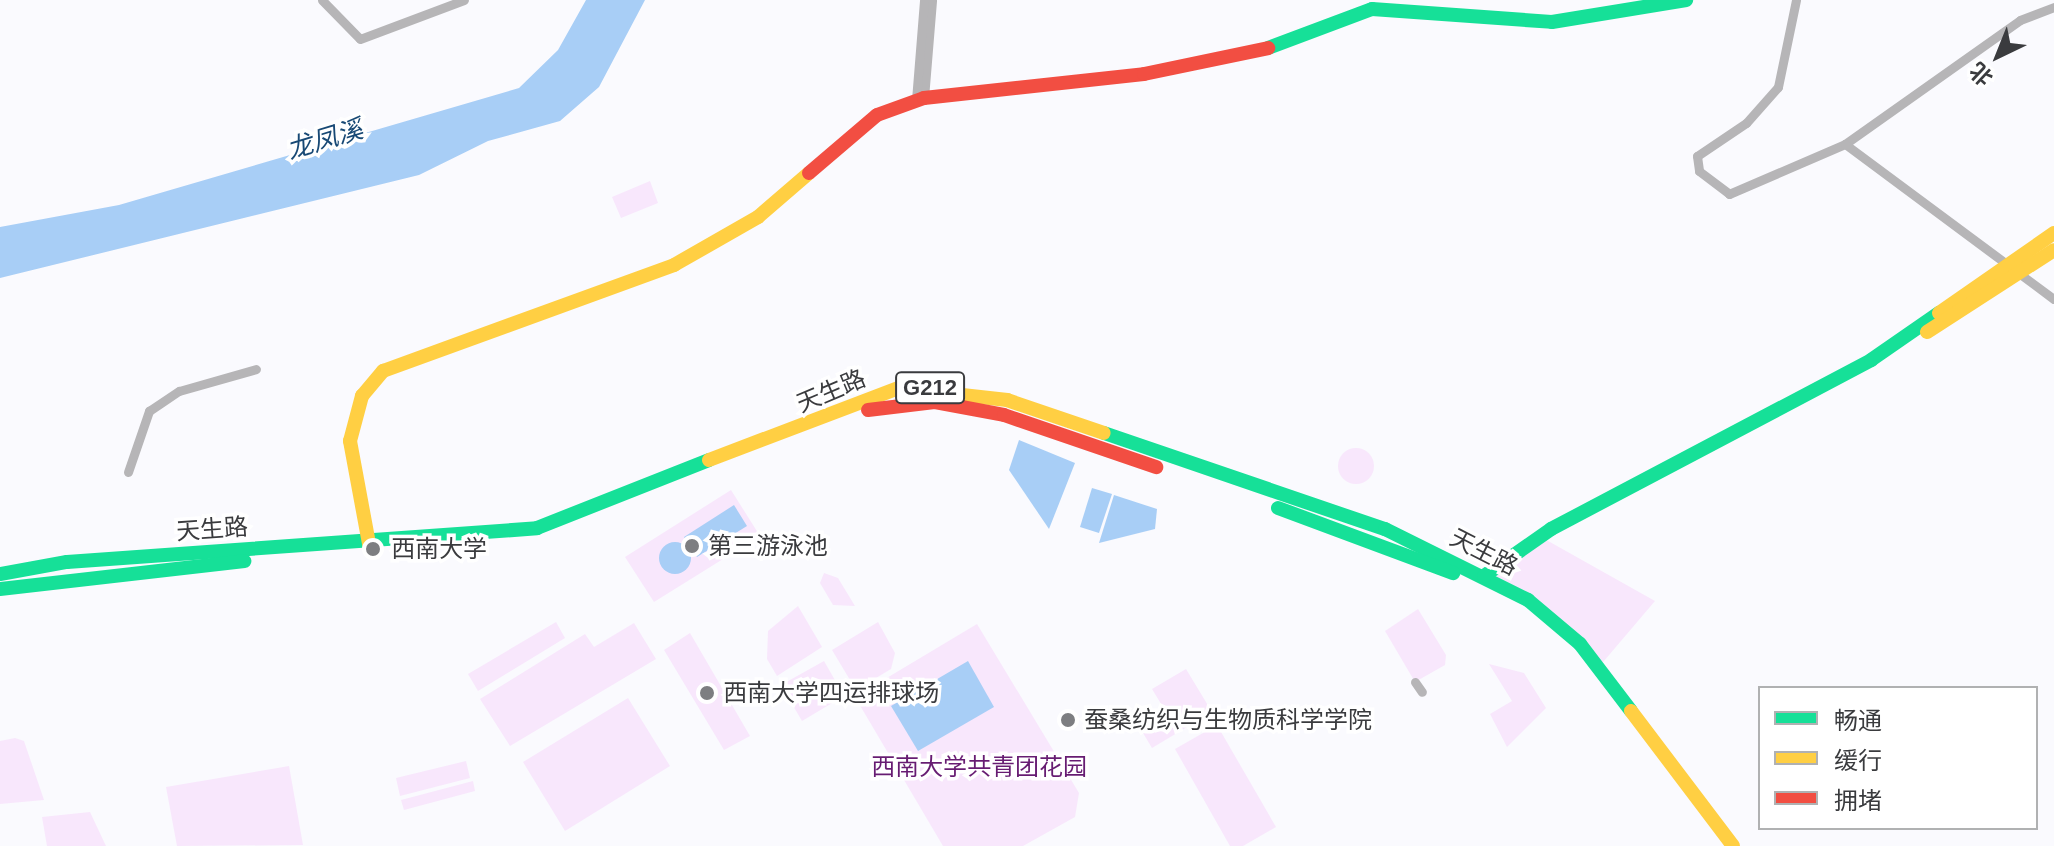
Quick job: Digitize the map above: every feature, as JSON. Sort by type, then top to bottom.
[{"type":"main road","points":[[369,544],[350,441],[358,404],[383,371],[674,265],[758,217],[860,127],[920,99],[1205,64],[1372,9],[1552,22],[1686,0]]},
{"type":"main road","points":[[1484,576],[1551,529],[1785,406],[1877,364],[2016,267],[2054,233]]},
{"type":"main road","points":[[2016,267],[2054,250]]},
{"type":"main road","name":"天生路","points":[[0,574],[537,528],[861,400],[899,388],[942,388],[1007,400],[1385,529],[1484,576],[1562,624],[1733,846]]},
{"type":"main road","name":"天生路","points":[[0,589],[369,544],[541,537],[880,405],[935,402],[1004,415],[1390,547],[1525,607],[1574,651],[1718,846]]},
{"type":"street","points":[[322,0],[360,39],[464,0]]},
{"type":"street","points":[[920,99],[924,0]]},
{"type":"street","points":[[920,99],[932,0]]},
{"type":"street","points":[[1796,0],[1778,87],[1746,123],[1705,144],[1699,171],[1729,194],[1845,144],[2020,20],[2054,7]]},
{"type":"street","points":[[1845,144],[2016,267],[2054,299]]},
{"type":"street","points":[[128,472],[149,411],[179,391],[256,369]]},
{"type":"street","points":[[1415,682],[1422,692]]},
{"type":"green space","points":[[650,181],[658,203],[621,218],[612,197]]},
{"type":"green space","points":[[1356,448],[1368,454],[1374,466],[1368,478],[1356,484],[1344,478],[1338,466],[1344,454]]},
{"type":"green space","name":"第三游泳池","points":[[731,490],[760,536],[654,602],[625,557]]},
{"type":"green space","points":[[1541,537],[1655,601],[1598,668],[1580,644],[1484,576]]},
{"type":"green space","points":[[824,573],[838,578],[855,606],[833,605],[820,583]]},
{"type":"green space","points":[[798,606],[822,647],[777,676],[767,659],[768,631]]},
{"type":"green space","points":[[1418,609],[1446,655],[1445,665],[1415,682],[1385,631]]},
{"type":"green space","points":[[556,622],[565,638],[478,691],[468,674]]},
{"type":"green space","points":[[878,622],[895,653],[891,669],[856,690],[832,650]]},
{"type":"green space","points":[[634,623],[656,659],[510,746],[480,699],[585,634],[594,647]]},
{"type":"green space","name":"西南大学共青团花园","points":[[977,624],[1079,793],[1075,817],[1023,846],[943,846],[855,697]]},
{"type":"green space","name":"西南大学四运排球场","points":[[690,633],[750,736],[724,750],[664,650]]},
{"type":"green space","points":[[824,661],[844,696],[802,721],[781,685]]},
{"type":"green space","points":[[1489,664],[1524,673],[1546,708],[1507,747],[1490,714],[1512,701]]},
{"type":"green space","points":[[1186,669],[1212,712],[1152,748],[1140,728],[1166,712],[1152,689]]},
{"type":"green space","points":[[628,698],[670,766],[565,831],[523,762]]},
{"type":"green space","points":[[1217,725],[1276,827],[1243,846],[1230,846],[1175,749]]},
{"type":"green space","points":[[15,738],[24,741],[44,800],[0,804],[0,741]]},
{"type":"green space","points":[[466,761],[470,778],[400,796],[396,778]]},
{"type":"green space","points":[[289,766],[303,845],[177,846],[166,787]]},
{"type":"green space","points":[[473,781],[475,791],[404,810],[401,800]]},
{"type":"green space","points":[[90,812],[106,846],[47,846],[42,817]]},
{"type":"water","points":[[586,0],[645,0],[599,87],[560,121],[488,141],[419,175],[0,278],[0,227],[119,205],[519,88],[558,50]]},
{"type":"water","points":[[1019,440],[1075,463],[1049,529],[1009,470]]},
{"type":"water","points":[[1092,488],[1112,494],[1099,533],[1080,527]]},
{"type":"water","points":[[1114,495],[1157,509],[1155,529],[1099,543]]},
{"type":"water","points":[[734,505],[747,526],[697,557],[684,537]]},
{"type":"water","points":[[675,542],[687,546],[691,558],[687,570],[675,574],[663,570],[659,558],[663,546]]},
{"type":"water","points":[[968,661],[994,707],[918,751],[891,706]]},
{"type":"traffic: fast","points":[[1268,48],[1372,9],[1552,22],[1686,0]]},
{"type":"traffic: fast","points":[[1484,576],[1551,529],[1871,360],[1939,313]]},
{"type":"traffic: fast","points":[[1104,433],[1385,529],[1528,600],[1580,644],[1631,711]]},
{"type":"traffic: fast","points":[[0,574],[67,562],[537,528],[709,460]]},
{"type":"traffic: fast","points":[[1278,508],[1453,573]]},
{"type":"traffic: fast","points":[[0,589],[244,561]]},
{"type":"traffic: slow","points":[[370,549],[350,441],[362,396],[383,371],[674,265],[758,217],[809,173]]},
{"type":"traffic: slow","points":[[1939,313],[2054,233]]},
{"type":"traffic: slow","points":[[1927,332],[2054,250]]},
{"type":"traffic: slow","points":[[709,460],[899,388],[1007,400],[1104,433]]},
{"type":"traffic: slow","points":[[1631,711],[1733,846]]},
{"type":"traffic: jam","points":[[809,173],[877,115],[924,98],[1144,74],[1268,48]]},
{"type":"traffic: jam","points":[[868,410],[935,402],[1004,415],[1156,467]]},
{"type":"place","name":"第三游泳池","points":[[692,546]]},
{"type":"place","name":"西南大学","points":[[373,549]]},
{"type":"place","name":"西南大学四运排球场","points":[[707,693]]},
{"type":"place","name":"蚕桑纺织与生物质科学学院","points":[[1068,720]]},
{"type":"water label","name":"龙凤溪","points":[[325,140]]}]
